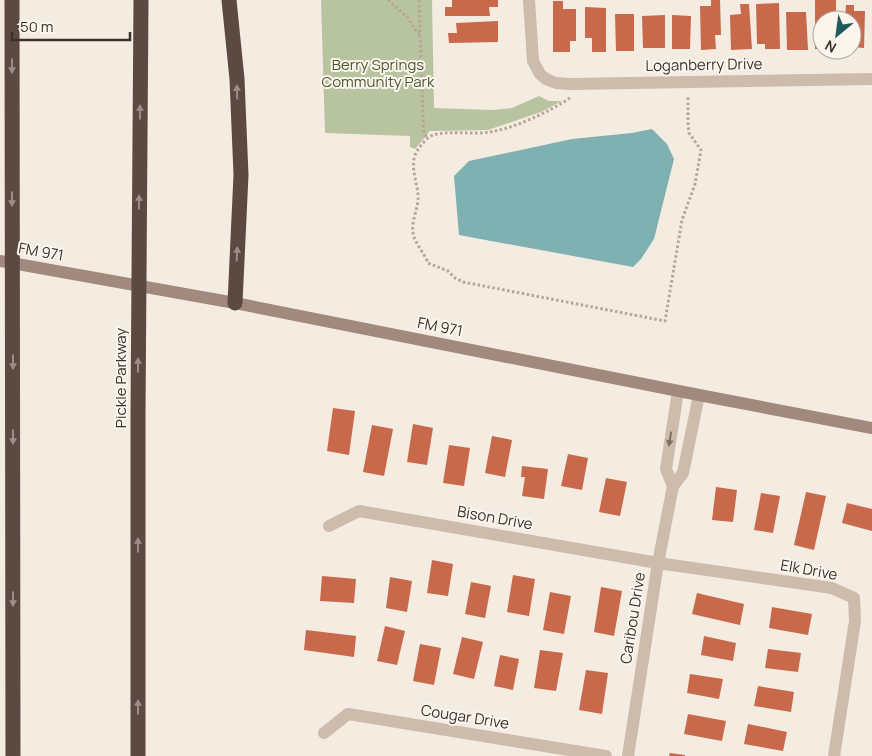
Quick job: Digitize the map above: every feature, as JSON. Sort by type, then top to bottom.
[{"type":"highway","points":[[12,0],[13,756]]},
{"type":"highway","name":"Pickle Parkway","points":[[138,756],[141,0]]},
{"type":"highway","points":[[229,0],[237,79],[241,175],[235,303]]},
{"type":"main road","name":"FM 971","points":[[0,261],[235,303],[872,428]]},
{"type":"street","name":"Loganberry Drive","points":[[529,0],[533,61],[540,74],[556,83],[872,78]]},
{"type":"street","name":"Caribou Drive","points":[[673,486],[666,469],[678,391]]},
{"type":"street","name":"Caribou Drive","points":[[628,756],[658,564],[673,486],[683,473],[699,395]]},
{"type":"street","name":"Bison Drive","points":[[329,526],[359,511],[658,564]]},
{"type":"street","name":"Elk Drive","points":[[658,564],[832,588],[854,598],[855,621],[834,756]]},
{"type":"street","name":"Cougar Drive","points":[[324,733],[348,714],[606,756]]},
{"type":"path","points":[[388,0],[408,18],[420,35]]},
{"type":"path","points":[[419,0],[424,131],[427,139]]},
{"type":"path","points":[[570,98],[553,110],[491,132],[431,135],[416,152],[413,168],[419,198],[413,224],[413,234],[428,263],[448,271],[462,282],[665,321],[682,220],[695,184],[701,150],[689,133],[688,96]]},
{"type":"green space","name":"Berry Springs Community Park","points":[[321,0],[432,0],[434,108],[493,110],[512,108],[539,96],[549,101],[562,101],[541,112],[488,130],[430,131],[415,149],[410,147],[410,136],[325,133]]},
{"type":"water","points":[[652,129],[667,144],[674,159],[654,239],[641,259],[633,267],[459,235],[454,176],[469,161],[572,139]]},
{"type":"building","points":[[452,0],[498,0],[498,7],[489,7],[490,16],[445,16],[445,7],[452,7]]},
{"type":"building","points":[[711,0],[720,0],[721,35],[715,35],[716,49],[701,50],[700,6],[711,6]]},
{"type":"building","points":[[815,0],[836,0],[836,10],[815,10]]},
{"type":"building","points":[[553,1],[563,1],[563,9],[576,9],[576,41],[570,41],[570,52],[553,52]]},
{"type":"building","points":[[779,3],[780,49],[765,49],[765,44],[757,44],[756,4]]},
{"type":"building","points":[[740,4],[749,4],[752,49],[731,50],[730,15],[741,14]]},
{"type":"building","points":[[846,5],[854,5],[854,10],[846,10]]},
{"type":"building","points":[[585,7],[606,8],[606,52],[592,52],[592,38],[585,38]]},
{"type":"building","points":[[862,11],[865,11],[864,48],[862,48]]},
{"type":"building","points":[[786,12],[806,12],[808,50],[787,50]]},
{"type":"building","points":[[615,14],[634,14],[634,51],[616,51]]},
{"type":"building","points":[[665,15],[665,48],[643,48],[642,16]]},
{"type":"building","points":[[672,15],[691,16],[690,49],[672,49]]},
{"type":"building","points":[[498,21],[498,42],[449,43],[448,33],[457,33],[456,23]]},
{"type":"building","points":[[333,408],[355,411],[349,455],[327,451]]},
{"type":"building","points":[[413,424],[433,428],[427,465],[407,462]]},
{"type":"building","points":[[372,425],[393,429],[384,476],[363,472]]},
{"type":"building","points":[[492,436],[512,440],[505,477],[485,473]]},
{"type":"building","points":[[449,445],[470,448],[464,486],[443,483]]},
{"type":"building","points":[[568,454],[588,458],[582,490],[561,486]]},
{"type":"building","points":[[522,466],[548,469],[544,499],[522,496],[525,477],[521,477]]},
{"type":"building","points":[[606,478],[627,482],[620,516],[599,512]]},
{"type":"building","points":[[716,487],[737,490],[733,522],[712,520]]},
{"type":"building","points":[[806,492],[826,496],[814,550],[794,545]]},
{"type":"building","points":[[761,493],[780,496],[773,533],[754,530]]},
{"type":"building","points":[[847,503],[872,509],[872,531],[842,523]]},
{"type":"building","points":[[432,560],[453,564],[448,596],[427,593]]},
{"type":"building","points":[[513,575],[535,579],[529,616],[507,612]]},
{"type":"building","points":[[322,576],[356,579],[354,603],[320,601]]},
{"type":"building","points":[[390,577],[412,581],[407,612],[386,608]]},
{"type":"building","points":[[471,582],[491,586],[485,618],[465,614]]},
{"type":"building","points":[[601,587],[622,591],[614,636],[594,632]]},
{"type":"building","points":[[550,592],[571,596],[564,634],[543,630]]},
{"type":"building","points":[[697,593],[744,604],[740,625],[692,614]]},
{"type":"building","points":[[772,607],[812,614],[808,635],[769,628]]},
{"type":"building","points":[[385,626],[405,631],[397,665],[377,661]]},
{"type":"building","points":[[306,630],[356,636],[354,657],[304,650]]},
{"type":"building","points":[[704,636],[736,643],[733,661],[701,655]]},
{"type":"building","points":[[462,637],[483,642],[474,679],[453,674]]},
{"type":"building","points":[[420,644],[441,648],[434,685],[413,681]]},
{"type":"building","points":[[768,649],[801,653],[798,672],[765,668]]},
{"type":"building","points":[[540,650],[563,653],[556,691],[534,688]]},
{"type":"building","points":[[500,655],[519,659],[513,690],[494,686]]},
{"type":"building","points":[[586,670],[608,673],[602,714],[579,710]]},
{"type":"building","points":[[690,674],[723,679],[719,699],[687,693]]},
{"type":"building","points":[[758,686],[794,692],[791,712],[754,706]]},
{"type":"building","points":[[688,714],[726,721],[722,741],[684,734]]},
{"type":"building","points":[[748,724],[787,732],[783,751],[744,744]]},
{"type":"building","points":[[670,753],[685,755],[685,756],[669,756]]}]
